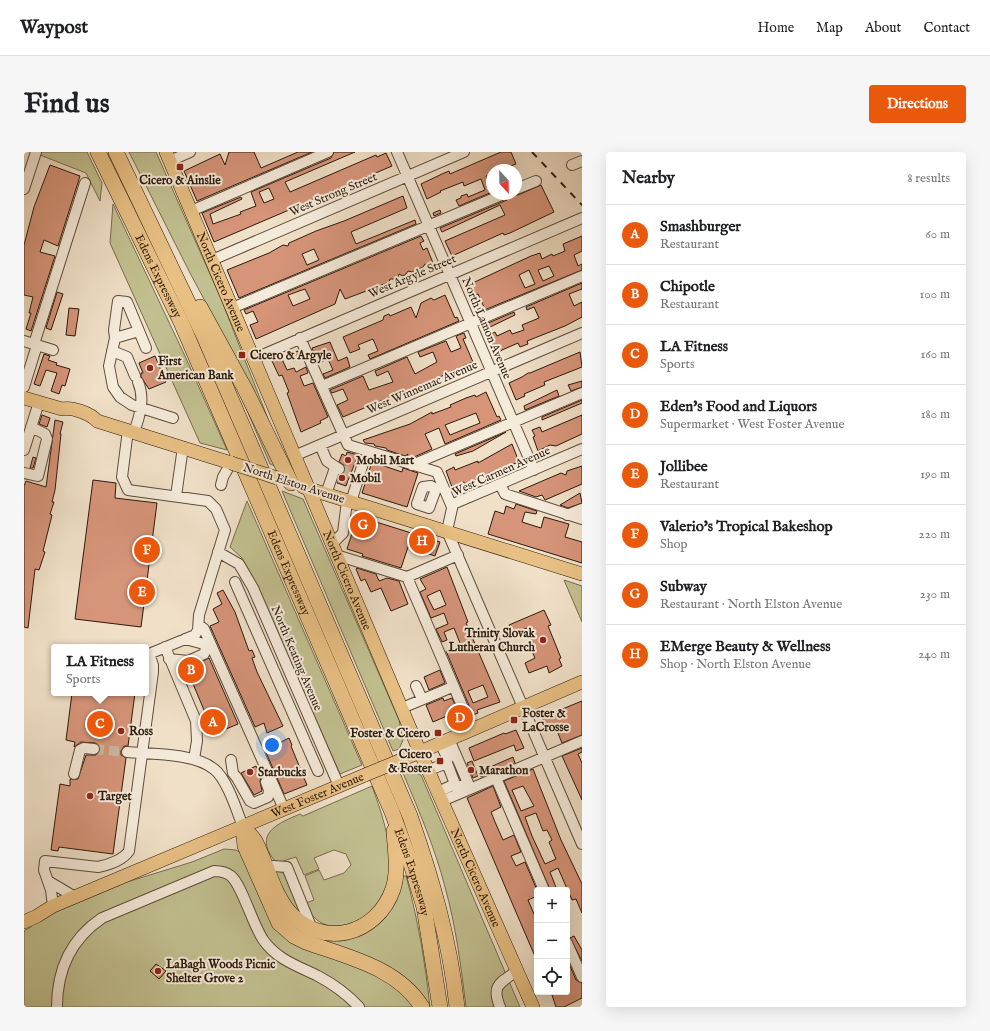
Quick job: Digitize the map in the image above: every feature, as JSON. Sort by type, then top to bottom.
[{"type":"highway","name":"Edens Expressway","points":[[98,152],[187,336],[392,812],[411,864],[424,907],[440,1007]]},
{"type":"highway","name":"Edens Expressway","points":[[116,152],[174,270],[210,350],[410,816],[427,864],[444,925],[457,1007]]},
{"type":"highway","points":[[174,270],[197,301],[207,318],[244,389],[284,480]]},
{"type":"highway","points":[[243,826],[256,841],[266,867],[282,902],[288,911],[298,921],[312,929],[336,934],[362,928],[373,920],[382,911],[394,888],[396,871],[392,812]]},
{"type":"highway","points":[[243,826],[245,846],[279,923],[294,936],[306,942],[386,973],[402,984],[416,997],[422,1007]]},
{"type":"main road","name":"North Cicero Avenue","points":[[168,156],[420,752],[533,1007]]},
{"type":"main road","name":"North Elston Avenue","points":[[24,398],[62,409],[68,408],[94,416],[98,420],[308,489],[582,574]]},
{"type":"main road","name":"West Foster Avenue","points":[[24,922],[53,906],[399,761],[582,682]]},
{"type":"main road","name":"West Foster Avenue","points":[[24,914],[53,906]]},
{"type":"street","points":[[24,189],[36,152]]},
{"type":"street","points":[[168,156],[190,152]]},
{"type":"street","points":[[191,211],[328,152]]},
{"type":"street","name":"North Lamon Avenue","points":[[397,152],[534,470]]},
{"type":"street","name":"West Strong Street","points":[[212,260],[464,152]]},
{"type":"street","points":[[522,187],[536,181]]},
{"type":"street","points":[[24,387],[32,343],[85,183]]},
{"type":"street","points":[[232,308],[490,200]]},
{"type":"street","name":"West Argyle Street","points":[[253,359],[582,218]]},
{"type":"street","points":[[322,386],[582,276]]},
{"type":"street","points":[[146,348],[127,302],[118,301],[114,330],[115,338],[109,366],[113,387],[120,397],[132,405],[174,418]]},
{"type":"street","points":[[115,338],[139,331]]},
{"type":"street","name":"West Winnemac Avenue","points":[[294,456],[582,333]]},
{"type":"street","points":[[300,338],[348,445],[437,472],[440,488],[452,507]]},
{"type":"street","points":[[32,343],[53,350]]},
{"type":"street","points":[[53,906],[48,881],[44,870],[45,861],[98,867],[106,865],[126,855],[130,847],[153,672],[153,665],[149,654],[195,635],[199,625],[199,615],[225,530],[216,509],[208,501],[128,490],[122,477],[131,431],[141,414],[141,389],[127,357],[112,351]]},
{"type":"street","points":[[412,465],[582,393]]},
{"type":"street","points":[[24,450],[39,402]]},
{"type":"street","points":[[24,473],[38,476],[48,439],[45,434],[31,427]]},
{"type":"street","points":[[320,445],[334,475],[326,494]]},
{"type":"street","points":[[176,496],[183,447]]},
{"type":"street","name":"West Carmen Avenue","points":[[447,531],[453,504],[582,449]]},
{"type":"street","points":[[364,460],[353,481],[343,533],[334,550],[407,577],[458,555]]},
{"type":"street","points":[[221,485],[231,463]]},
{"type":"street","points":[[500,484],[505,494],[582,520]]},
{"type":"street","points":[[568,515],[582,509]]},
{"type":"street","points":[[447,531],[582,844]]},
{"type":"street","name":"North Keating Avenue","points":[[218,552],[239,564],[263,611],[339,786]]},
{"type":"street","points":[[407,577],[472,729]]},
{"type":"street","name":"North Keating Avenue","points":[[235,582],[318,771]]},
{"type":"street","points":[[251,616],[263,611]]},
{"type":"street","points":[[199,625],[204,629],[284,809]]},
{"type":"street","points":[[169,659],[188,661],[204,654],[206,650],[204,644],[184,639]]},
{"type":"street","points":[[165,647],[196,721],[197,741],[194,759]]},
{"type":"street","points":[[416,686],[422,699]]},
{"type":"street","points":[[402,708],[450,688]]},
{"type":"street","points":[[296,719],[307,714]]},
{"type":"street","points":[[440,796],[455,770],[445,741]]},
{"type":"street","points":[[440,796],[496,778],[582,741]]},
{"type":"street","points":[[74,774],[80,750],[84,748],[94,749]]},
{"type":"street","points":[[127,752],[194,759],[215,769],[220,776],[243,826]]},
{"type":"street","points":[[231,760],[233,773],[248,799],[254,803],[268,797],[270,794],[254,755],[250,753]]},
{"type":"street","points":[[429,770],[455,770]]},
{"type":"street","points":[[496,778],[543,887]]},
{"type":"street","points":[[57,1007],[62,968],[70,951],[87,929],[102,918],[214,870],[226,873],[236,881],[254,924],[270,949],[283,960],[332,984],[346,994],[359,1007]]},
{"type":"street","points":[[48,881],[75,897]]},
{"type":"street","points":[[570,950],[582,977]]},
{"type":"street","points":[[500,1007],[495,996],[496,990],[499,984],[517,971]]},
{"type":"shaded area","points":[[41,152],[87,152],[102,183],[100,201],[86,173],[40,155]]},
{"type":"shaded area","points":[[129,152],[156,152],[221,299],[285,462],[213,316]]},
{"type":"shaded area","points":[[113,204],[185,356],[227,450],[200,443],[110,243]]},
{"type":"shaded area","points":[[225,359],[275,466],[270,464]]},
{"type":"shaded area","points":[[282,491],[303,499],[399,720],[403,740],[399,749],[393,751]]},
{"type":"shaded area","points":[[247,501],[362,765],[340,774],[252,576],[242,558],[230,547]]},
{"type":"shaded area","points":[[564,580],[582,586],[582,622]]},
{"type":"shaded area","points":[[409,771],[421,775],[520,1007],[466,1007],[458,947],[449,902],[432,844],[403,773]]},
{"type":"shaded area","points":[[372,786],[380,809],[390,857],[388,881],[383,896],[374,908],[363,918],[350,924],[336,926],[324,924],[313,916],[306,903],[314,900],[305,876],[319,870],[324,880],[344,873],[351,865],[346,854],[334,850],[314,858],[319,869],[304,875],[296,857],[280,862],[274,860],[268,851],[266,843],[267,836],[271,830],[284,821],[300,814],[303,816]]},
{"type":"shaded area","points":[[224,849],[236,850],[241,853],[279,927],[388,978],[416,1007],[24,1007],[24,933],[25,930],[31,927],[32,922],[127,882],[192,862]]},
{"type":"shaded area","points":[[277,870],[285,874],[304,918],[294,912],[275,872]]},
{"type":"shaded area","points":[[398,876],[406,876],[414,908],[421,941],[430,1007],[428,1007],[424,999],[310,940],[290,918],[357,933]]},
{"type":"building","points":[[229,152],[254,152],[261,168],[298,152],[312,152],[197,201],[184,171],[220,154],[225,165]]},
{"type":"building","points":[[334,152],[355,152],[285,182],[290,192],[376,155],[377,157],[386,153],[392,166],[214,242],[202,213],[241,197],[242,199],[210,214],[213,224],[241,214],[240,212],[256,206],[251,192],[331,158]],"holes":[[[269,188],[274,199],[264,203],[259,192]]]},
{"type":"building","points":[[501,152],[511,152],[516,164],[486,164],[486,195],[459,206],[456,200],[461,198],[461,196],[467,194],[468,197],[485,190],[481,179],[464,186],[463,182],[440,191],[441,192],[427,199],[421,184],[449,171],[450,174]]},
{"type":"building","points":[[50,165],[80,176],[58,246],[44,240],[40,252],[55,256],[31,331],[26,329],[31,313],[29,313],[33,297],[24,295],[24,245],[34,207]]},
{"type":"building","points":[[541,185],[554,212],[510,233],[504,235],[503,233],[452,256],[445,241],[505,215],[500,205],[442,232],[440,228],[507,200],[522,200],[522,193]]},
{"type":"building","points":[[403,196],[407,208],[351,232],[356,244],[415,220],[416,224],[239,298],[227,270],[269,253],[283,245],[288,246],[289,243],[316,231]],"holes":[[[314,249],[319,260],[307,265],[302,254]]]},
{"type":"building","points":[[440,210],[441,213],[434,216],[433,213]]},
{"type":"building","points":[[421,236],[424,241],[420,243],[423,250],[427,248],[433,263],[429,265],[425,264],[423,267],[412,272],[408,271],[403,276],[399,274],[397,279],[390,279],[389,282],[345,299],[340,289],[335,304],[256,339],[250,325],[258,322],[253,311],[246,314],[244,310]],"holes":[[[305,289],[310,299],[293,306],[288,295]]]},
{"type":"building","points":[[582,236],[582,251],[574,255],[578,266],[582,264],[582,270],[477,313],[476,310],[484,307],[478,294],[470,297],[466,286],[531,256],[540,253],[542,259],[552,254],[553,256],[565,251],[563,244]],"holes":[[[549,266],[554,276],[543,281],[538,270]],[[529,270],[535,284],[525,288],[519,275]]]},
{"type":"building","points":[[582,283],[582,289],[569,294],[574,306],[582,302],[582,317],[565,326],[527,341],[528,344],[520,347],[518,343],[502,350],[498,354],[494,353],[487,336],[495,332],[497,336],[510,330],[512,334],[524,330],[522,325],[539,318],[534,307],[527,310],[526,307]]},
{"type":"building","points":[[57,292],[63,294],[51,330],[46,328]]},
{"type":"building","points":[[445,295],[455,318],[457,317],[459,321],[370,359],[368,355],[378,351],[373,339],[358,345],[360,349],[350,353],[343,337],[383,320],[384,316],[389,314],[390,316],[411,307],[416,318],[421,303],[431,298],[434,300]]},
{"type":"building","points":[[69,308],[79,309],[75,336],[66,335]]},
{"type":"building","points":[[514,312],[515,315],[488,328],[486,324]]},
{"type":"building","points":[[464,333],[466,338],[463,339],[473,362],[463,366],[464,368],[457,371],[456,369],[407,393],[404,391],[343,417],[337,405],[348,400],[343,389],[332,393],[330,390],[363,376],[369,390],[393,382],[388,371],[377,376],[375,371],[407,357],[415,374],[437,362],[433,352],[420,357],[418,352],[446,341],[451,352],[461,348],[456,336]]},
{"type":"building","points":[[330,342],[338,361],[347,357],[350,367],[325,378],[323,374],[333,370],[328,359],[318,363],[312,348]]},
{"type":"building","points":[[298,351],[301,357],[293,361],[291,354]]},
{"type":"building","points":[[580,352],[582,367],[544,382],[545,385],[524,394],[525,396],[516,400],[509,383],[528,373]]},
{"type":"building","points":[[44,354],[50,356],[48,360],[57,363],[56,365],[70,369],[65,386],[62,385],[59,394],[51,391],[57,373],[46,370],[40,386],[34,384]]},
{"type":"building","name":"First American Bank","points":[[155,356],[166,382],[149,389],[141,377],[141,373],[143,373],[139,363]]},
{"type":"building","points":[[281,357],[287,370],[294,368],[296,372],[306,367],[308,373],[300,376],[304,386],[313,383],[328,417],[320,421],[321,423],[301,432],[287,393],[289,392],[282,375],[279,376],[272,361]]},
{"type":"building","points":[[582,381],[582,387],[571,391],[568,385]]},
{"type":"building","points":[[557,390],[559,396],[525,410],[524,406]]},
{"type":"building","points":[[486,392],[497,417],[499,416],[501,420],[445,444],[439,428],[425,434],[432,449],[412,458],[407,456],[408,454],[405,456],[387,450],[386,448],[375,446],[374,444],[365,443],[363,440],[410,424],[432,412],[432,414],[451,407],[450,405],[466,398],[475,395],[476,397]],"holes":[[[476,413],[480,423],[450,435],[445,425]]]},
{"type":"building","points":[[582,400],[582,403],[542,420],[542,417]]},
{"type":"building","points":[[42,415],[50,418],[47,427],[39,424]]},
{"type":"building","points":[[582,415],[582,434],[556,446],[550,445],[538,451],[533,437],[535,436],[532,430],[540,427],[542,432]]},
{"type":"building","points":[[55,420],[63,422],[60,434],[55,490],[52,502],[54,502],[50,514],[52,515],[43,551],[45,552],[39,570],[35,569],[28,628],[24,627],[24,486],[26,481],[46,487]]},
{"type":"building","points":[[506,432],[473,451],[456,456],[455,454]]},
{"type":"building","points":[[512,444],[519,462],[484,475],[465,485],[464,482],[452,487],[446,471],[454,467],[455,470],[478,461],[478,463]]},
{"type":"building","points":[[347,452],[358,455],[346,486],[337,483],[339,475],[344,473],[345,470],[345,466],[339,462],[342,454],[346,456]]},
{"type":"building","points":[[33,457],[36,458],[33,468],[30,468]]},
{"type":"building","points":[[372,462],[402,472],[403,468],[418,473],[407,507],[362,493]]},
{"type":"building","points":[[582,466],[582,484],[545,500],[542,495],[536,497],[519,491],[561,473],[566,475],[567,471]]},
{"type":"building","points":[[93,480],[116,483],[115,498],[157,503],[141,627],[75,619]]},
{"type":"building","points":[[580,493],[582,503],[568,508],[560,505]]},
{"type":"building","points":[[516,504],[537,511],[536,514],[525,512],[522,522],[541,528],[544,517],[569,524],[565,537],[582,542],[582,563],[488,534],[495,511],[504,514],[506,506],[514,509]]},
{"type":"building","points":[[357,518],[373,523],[373,521],[440,542],[435,556],[408,547],[401,568],[362,556],[363,554],[347,549]]},
{"type":"building","points":[[447,567],[468,622],[466,623],[500,702],[477,710],[478,713],[473,715],[446,651],[450,650],[451,652],[462,648],[454,628],[444,632],[447,640],[442,642],[436,629],[448,624],[444,613],[431,618],[420,592],[426,589],[420,579]],"holes":[[[440,590],[446,605],[434,610],[427,596]],[[483,685],[488,697],[473,703],[468,691]]]},
{"type":"building","points":[[357,568],[376,574],[379,581],[387,578],[399,581],[408,604],[391,611],[381,588],[371,592],[365,579],[361,581],[356,569]]},
{"type":"building","points":[[223,590],[235,612],[249,651],[252,650],[255,657],[252,658],[257,672],[283,726],[267,733],[264,723],[255,727],[210,626],[219,622],[213,609],[222,604],[217,593]]},
{"type":"building","name":"Trinity Slovak Lutheran Church","points":[[544,610],[551,625],[548,626],[561,658],[559,659],[562,666],[549,673],[547,666],[529,673],[525,663],[535,658],[530,647],[534,646],[527,628],[513,634],[509,625]]},
{"type":"building","points":[[209,658],[238,724],[214,734],[186,667],[191,667]]},
{"type":"building","points":[[440,670],[445,683],[429,690],[424,677]]},
{"type":"building","points":[[72,696],[135,696],[128,746],[124,746],[121,751],[121,755],[126,758],[113,854],[59,847],[58,851],[51,850],[60,784],[70,786],[70,779],[78,779],[86,755],[96,755],[100,750],[100,746],[95,743],[81,742],[74,747],[75,742],[66,740]]},
{"type":"building","points":[[443,698],[444,701],[452,698],[462,721],[458,723],[454,713],[433,722],[426,705]]},
{"type":"building","points":[[582,701],[582,735],[562,743],[557,731],[554,732],[552,729],[548,731],[542,717],[545,710],[547,714],[550,714]]},
{"type":"building","points":[[516,730],[524,748],[516,751],[514,745],[474,761],[469,748],[504,733],[505,734]]},
{"type":"building","points":[[289,738],[307,785],[284,794],[265,750]]},
{"type":"building","points":[[582,748],[582,752],[578,754],[582,763],[582,800],[562,756]]},
{"type":"building","points":[[513,757],[515,763],[481,777],[479,772]]},
{"type":"building","points":[[472,761],[478,776],[473,778],[467,763]]},
{"type":"building","points":[[256,766],[261,778],[260,781],[262,791],[254,795],[241,773]]},
{"type":"building","points":[[533,769],[561,840],[582,884],[582,913],[576,899],[572,900],[570,895],[570,887],[566,887],[558,868],[550,872],[556,887],[549,887],[504,781]],"holes":[[[523,786],[534,806],[521,811],[512,790]],[[536,813],[543,831],[547,830],[552,840],[549,842],[556,859],[545,864],[525,817]]]},
{"type":"building","points":[[493,786],[501,807],[491,812],[495,822],[503,840],[514,835],[521,852],[511,856],[516,866],[525,862],[536,887],[534,887],[534,897],[528,900],[534,914],[534,954],[467,798]]},
{"type":"building","points":[[574,936],[582,950],[582,961],[570,938]]},
{"type":"building","name":"LaBagh Woods Picnic Shelter Grove 2","points":[[156,964],[166,971],[159,979],[150,971]]},
{"type":"building","points":[[570,966],[576,980],[582,983],[582,998],[564,1007],[556,1007],[552,995],[570,995]]},
{"type":"tunnel","points":[[339,469],[351,473]]},
{"type":"tunnel","points":[[336,476],[349,480]]},
{"type":"tunnel","points":[[94,749],[127,752]]},
{"type":"railway","points":[[532,152],[582,205]]},
{"type":"place","name":"Cicero & Ainslie","points":[[180,167]]},
{"type":"place","name":"Cicero & Argyle","points":[[242,355]]},
{"type":"place","name":"First American Bank","points":[[150,368]]},
{"type":"place","name":"Mobil Mart","points":[[348,460]]},
{"type":"place","name":"Mobil","points":[[342,478]]},
{"type":"place","name":"Subway","points":[[363,525]]},
{"type":"place","name":"EMerge Beauty & Wellness","points":[[422,541]]},
{"type":"place","name":"Valerio's Tropical Bakeshop","points":[[147,550]]},
{"type":"place","name":"Jollibee","points":[[142,592]]},
{"type":"place","name":"Trinity Slovak Lutheran Church","points":[[543,640]]},
{"type":"place","name":"Chipotle","points":[[191,670]]},
{"type":"place","name":"Eden's Food and Liquors","points":[[460,718]]},
{"type":"place","name":"Foster & LaCrosse","points":[[514,720]]},
{"type":"place","name":"Smashburger","points":[[213,722]]},
{"type":"place","name":"LA Fitness","points":[[100,724]]},
{"type":"place","name":"Ross","points":[[121,731]]},
{"type":"place","name":"Foster & Cicero","points":[[438,733]]},
{"type":"place","name":"Cicero & Foster","points":[[440,761]]},
{"type":"place","name":"Marathon","points":[[471,770]]},
{"type":"place","name":"Starbucks","points":[[250,772]]},
{"type":"place","name":"Target","points":[[90,796]]},
{"type":"place","name":"LaBagh Woods Picnic Shelter Grove 2","points":[[158,971]]}]
